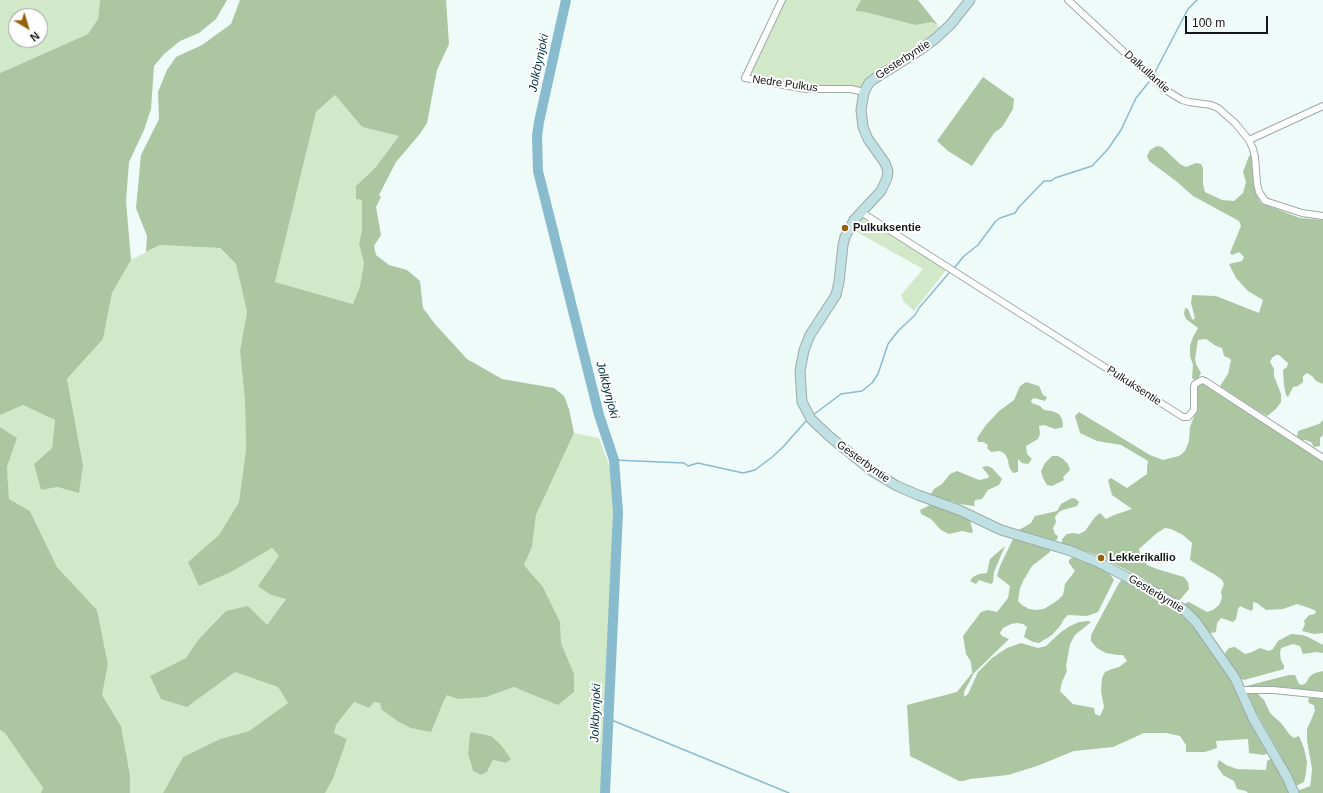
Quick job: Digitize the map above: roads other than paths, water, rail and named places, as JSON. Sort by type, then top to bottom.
[{"type":"street","name":"Nedre Pulkus","points":[[782,0],[745,78],[806,89],[851,90],[864,92]]},
{"type":"street","name":"Gesterbyntie","points":[[970,0],[951,24],[935,39],[874,79],[869,83],[864,92],[861,110],[862,127],[885,163],[888,171],[887,178],[881,191],[849,229],[844,241],[840,282],[836,296],[810,335],[804,350],[800,371],[802,402],[811,419],[824,432],[872,471],[897,486],[959,510],[998,528],[1068,550],[1098,562],[1157,593],[1184,610],[1196,622],[1235,678],[1253,718],[1283,770],[1294,793]]},
{"type":"street","name":"Dalkullantie","points":[[1068,0],[1164,89],[1182,100],[1211,105],[1218,108],[1235,123],[1249,140],[1255,157],[1259,192],[1265,201],[1302,213],[1323,216]]},
{"type":"street","points":[[1249,140],[1323,106]]},
{"type":"street","name":"Pulkuksentie","points":[[862,212],[1183,417],[1188,417],[1194,410],[1194,387],[1195,384],[1202,380],[1323,458]]},
{"type":"street","points":[[1241,690],[1273,690],[1323,695]]},
{"type":"waterway","name":"Jolkbynjoki","points":[[566,0],[539,122],[537,136],[538,171],[599,415],[614,460],[618,512],[605,793]]},
{"type":"waterway","points":[[1154,74],[1188,9],[1197,0]]},
{"type":"waterway","points":[[955,267],[964,256],[978,245],[995,222],[1000,218],[1015,213],[1044,181],[1051,181],[1055,178],[1092,166],[1108,149],[1121,130],[1136,98],[1149,82]]},
{"type":"waterway","points":[[813,415],[841,394],[862,391],[872,383],[878,374],[888,344],[898,331],[915,315],[919,308],[949,273]]},
{"type":"waterway","points":[[614,460],[684,463],[688,466],[698,463],[743,473],[755,470],[771,458],[806,421]]},
{"type":"waterway","points":[[609,719],[789,793]]},
{"type":"place","name":"Pulkuksentie","points":[[845,228]]},
{"type":"place","name":"Lekkerikallio","points":[[1101,558]]}]
